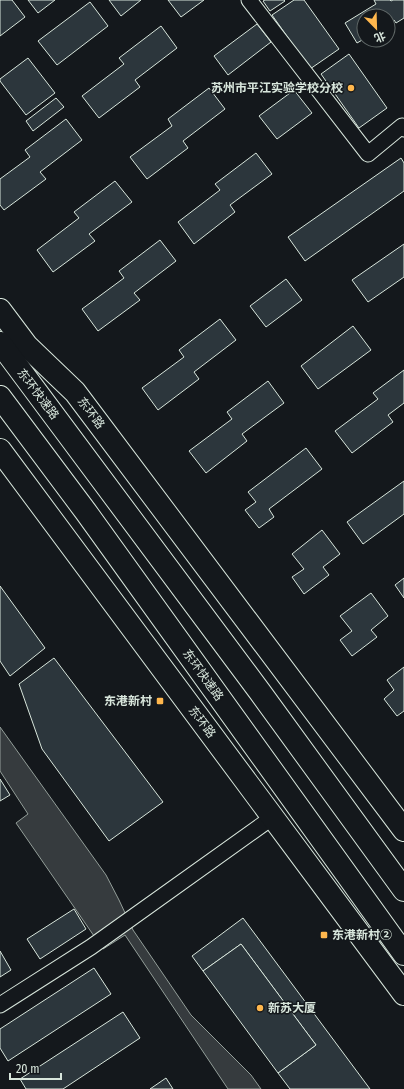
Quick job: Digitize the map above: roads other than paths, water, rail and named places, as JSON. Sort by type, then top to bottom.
[{"type":"main road","name":"东环路","points":[[0,310],[28,346],[75,392],[404,830]]},
{"type":"main road","name":"东环快速路","points":[[0,343],[260,692],[404,890]]},
{"type":"main road","name":"东环快速路","points":[[0,397],[86,512],[404,954]]},
{"type":"main road","name":"东环路","points":[[0,450],[404,994]]},
{"type":"street","points":[[249,0],[368,154],[402,126],[404,129]]},
{"type":"street","points":[[0,1005],[91,947],[273,817]]},
{"type":"place","name":"苏州市平江实验学校分校","points":[[351,88]]},
{"type":"place","name":"东港新村","points":[[160,701]]},
{"type":"place","name":"东港新村②","points":[[324,935]]},
{"type":"place","name":"新苏大厦","points":[[260,1008]]}]
